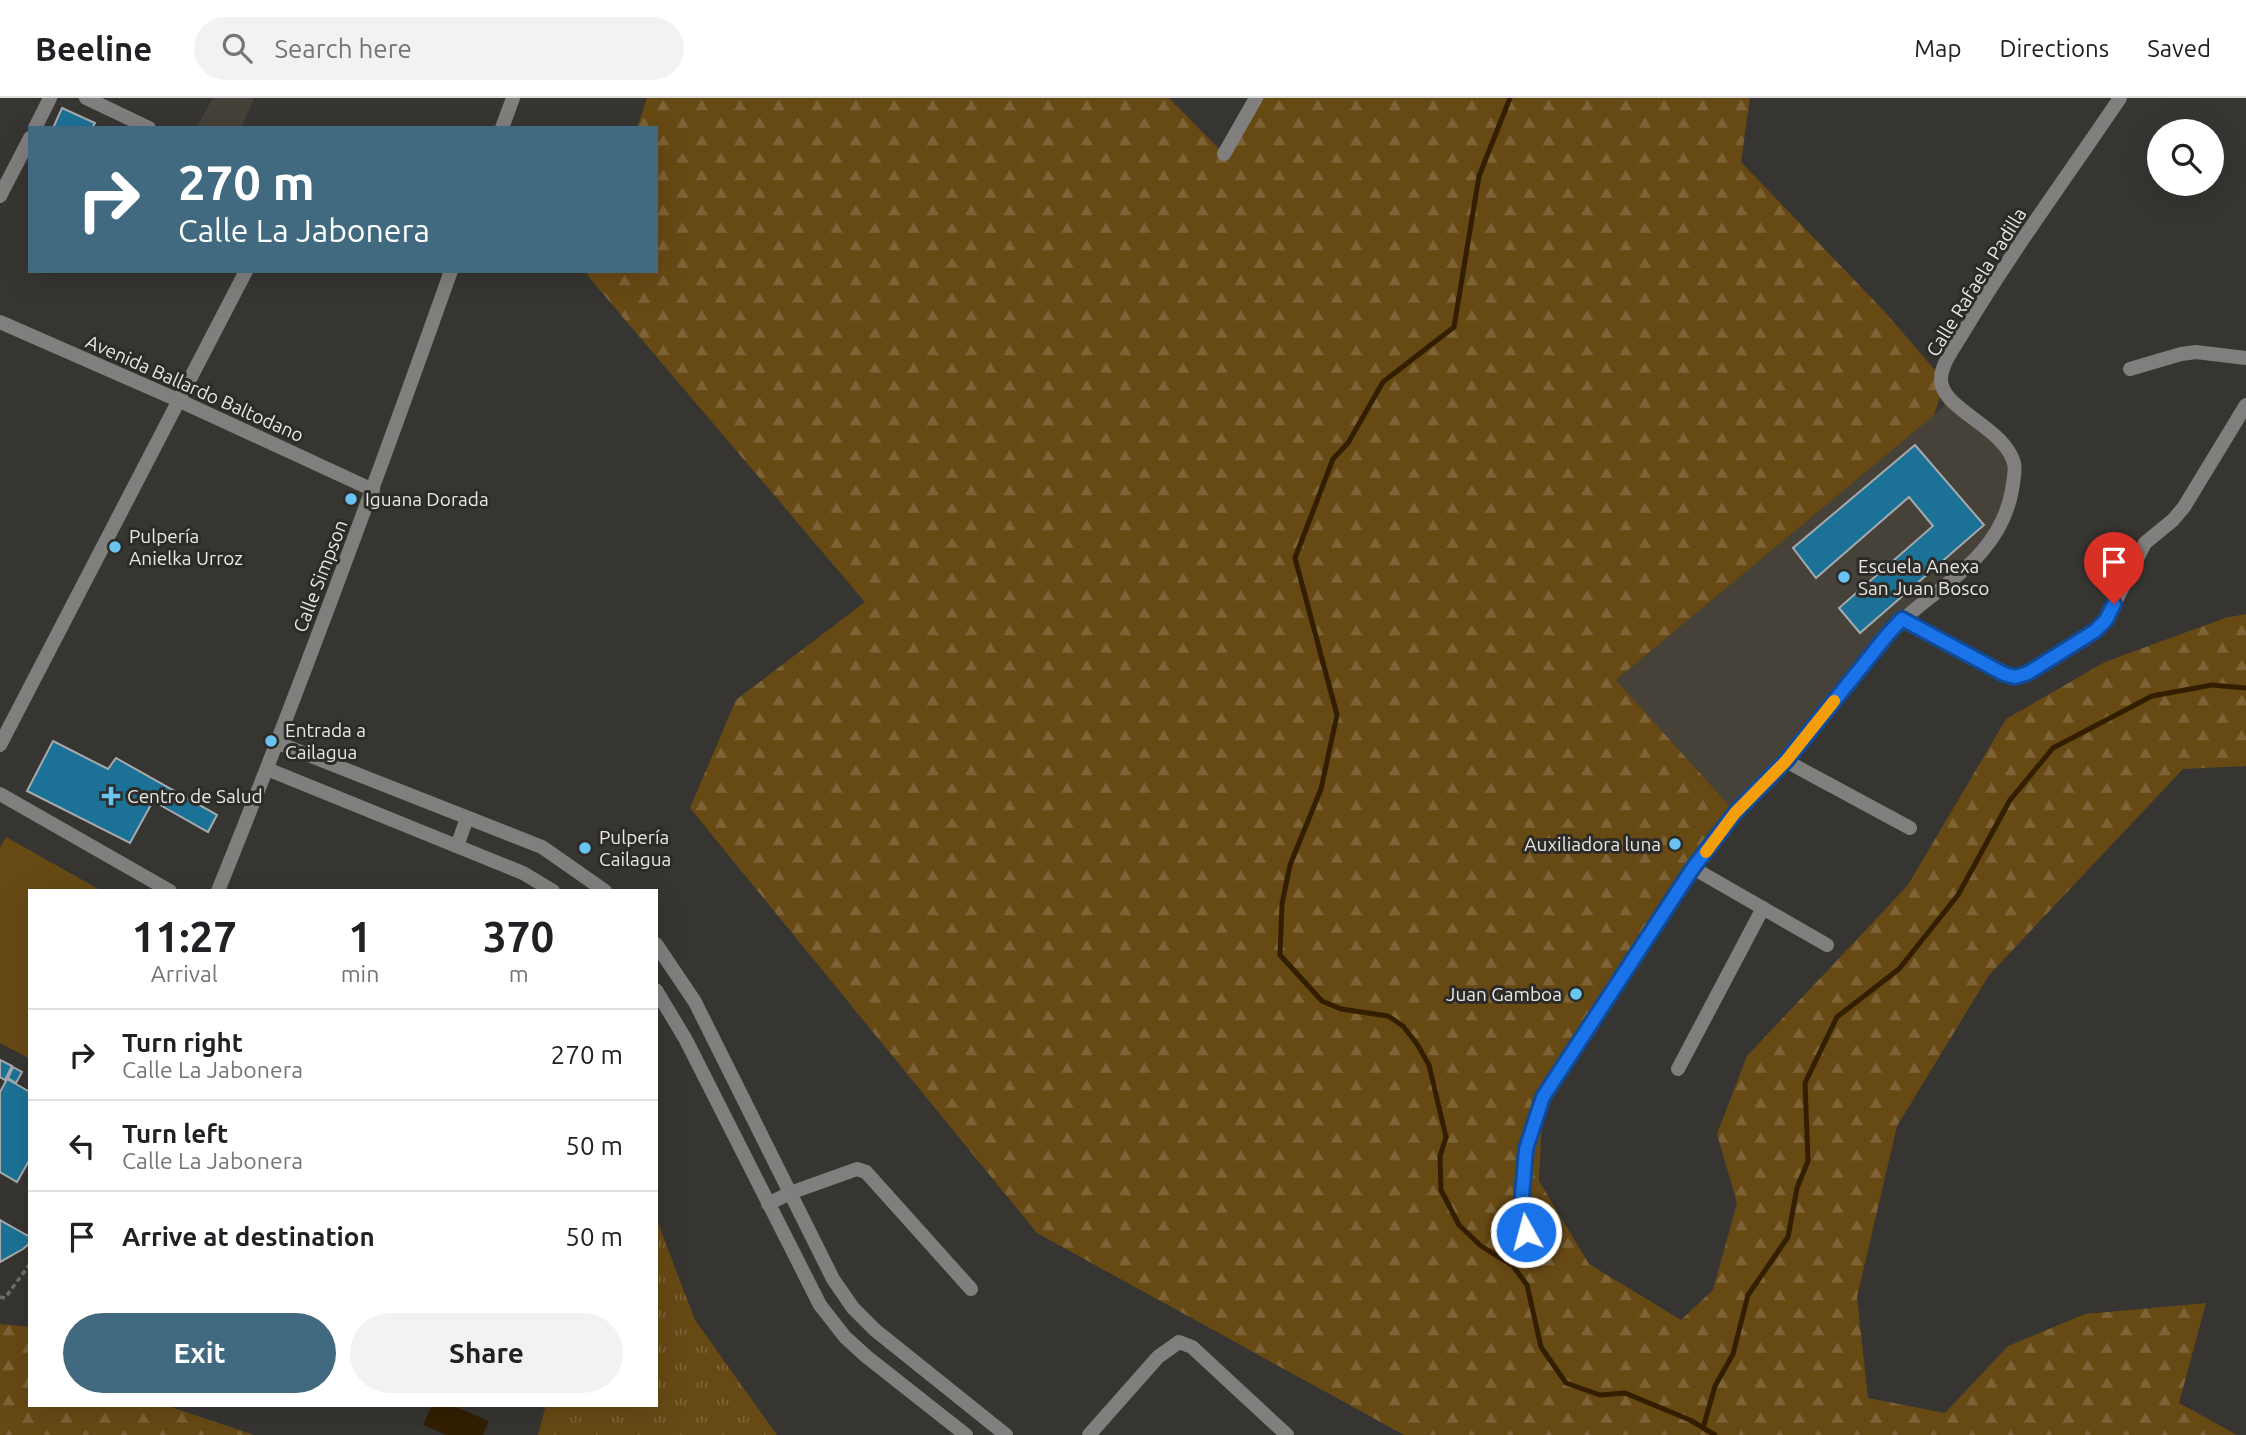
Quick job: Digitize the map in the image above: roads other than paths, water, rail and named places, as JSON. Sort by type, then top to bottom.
[{"type":"street","points":[[36,126],[50,98]]},
{"type":"street","points":[[86,98],[145,126]]},
{"type":"street","points":[[503,126],[513,98]]},
{"type":"street","points":[[1224,154],[1256,98]]},
{"type":"street","name":"Calle Rafaela Padilla","points":[[1526,1232],[1521,1208],[1526,1149],[1543,1097],[1693,868],[1735,813],[1786,761],[1902,619],[1982,554],[1996,536],[2008,511],[2014,464],[2002,440],[1950,401],[1942,391],[1941,377],[1947,360],[1976,312],[2120,98]]},
{"type":"street","points":[[0,196],[28,142]]},
{"type":"street","points":[[0,745],[245,273]]},
{"type":"street","name":"Calle Simpson","points":[[219,889],[278,743],[450,273]]},
{"type":"street","name":"Avenida Ballardo Baltodano","points":[[0,322],[373,489]]},
{"type":"street","points":[[2130,369],[2196,352],[2246,358]]},
{"type":"street","points":[[1902,619],[2004,674],[2015,677],[2028,673],[2095,631],[2106,620],[2145,543],[2184,507],[2246,405]]},
{"type":"street","points":[[278,743],[542,847],[602,889]]},
{"type":"street","points":[[1786,761],[1910,828]]},
{"type":"street","points":[[267,769],[523,873],[551,889]]},
{"type":"street","points":[[0,794],[166,889]]},
{"type":"street","points":[[457,846],[467,818]]},
{"type":"street","points":[[1693,868],[1827,946]]},
{"type":"street","points":[[1678,1069],[1763,908]]},
{"type":"street","points":[[658,946],[702,1014],[833,1279],[853,1308],[897,1349],[1006,1435]]},
{"type":"street","points":[[658,993],[685,1040],[820,1305],[845,1336],[867,1357],[966,1435]]},
{"type":"street","points":[[768,1204],[790,1193],[857,1169],[866,1172],[971,1289]]},
{"type":"street","points":[[1089,1435],[1158,1357],[1180,1342],[1192,1347],[1287,1435]]},
{"type":"waterway","points":[[1510,98],[1479,176],[1454,327],[1383,382],[1348,443],[1333,459],[1295,558],[1337,715],[1321,789],[1290,865],[1282,904],[1280,955],[1322,1001],[1341,1009],[1388,1016],[1403,1026],[1417,1044],[1429,1065],[1446,1137],[1440,1156],[1441,1190],[1459,1225],[1481,1246],[1513,1266],[1527,1285],[1541,1347],[1566,1383],[1600,1395],[1625,1393],[1690,1420],[1715,1435]]},
{"type":"waterway","points":[[1703,1428],[1715,1386],[1733,1354],[1748,1295],[1788,1237],[1797,1188],[1808,1161],[1805,1083],[1837,1017],[1899,969],[1958,895],[2010,800],[2053,748],[2152,696],[2212,685],[2246,688]]},
{"type":"place","name":"Iguana Dorada","points":[[351,499]]},
{"type":"place","name":"Pulpería Anielka Urroz","points":[[115,547]]},
{"type":"place","name":"Escuela Anexa San Juan Bosco","points":[[1844,577]]},
{"type":"place","name":"Entrada a Cailagua","points":[[271,741]]},
{"type":"place","name":"Centro de Salud","points":[[111,796]]},
{"type":"place","name":"Auxiliadora luna","points":[[1675,844]]},
{"type":"place","name":"Pulpería Cailagua","points":[[585,848]]},
{"type":"place","name":"Juan Gamboa","points":[[1576,994]]}]
